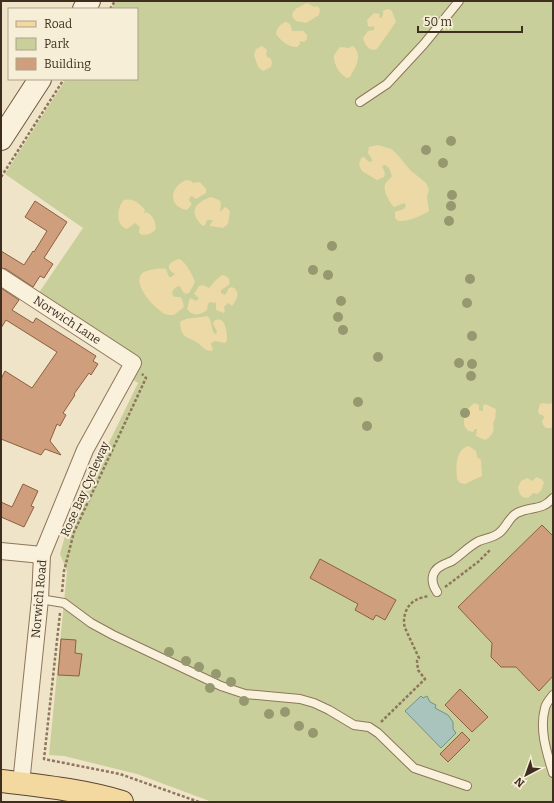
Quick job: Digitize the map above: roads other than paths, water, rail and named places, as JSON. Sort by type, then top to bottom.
[{"type":"main road","points":[[11,782],[88,793],[122,802]]},
{"type":"street","points":[[1,139],[39,80]]},
{"type":"street","name":"Norwich Lane","points":[[1,277],[133,363]]},
{"type":"street","name":"Norwich Road","points":[[11,782],[40,599],[42,555],[85,450],[133,363]]},
{"type":"street","points":[[1,552],[42,555]]},
{"type":"lane","points":[[360,102],[387,84],[424,44],[459,1]]},
{"type":"lane","points":[[437,592],[432,583],[432,577],[435,570],[450,562],[480,541],[493,537],[500,532],[515,514],[542,507],[553,498]]},
{"type":"lane","points":[[40,599],[64,603],[91,623],[113,635],[221,686],[245,694],[300,699],[314,703],[354,725],[364,726],[374,730],[414,768],[467,786]]},
{"type":"lane","points":[[553,695],[545,707],[543,726],[546,750],[553,774]]},
{"type":"water","points":[[421,696],[423,698],[427,696],[430,702],[436,705],[435,708],[448,715],[453,722],[453,729],[456,733],[441,748],[405,711]]}]
